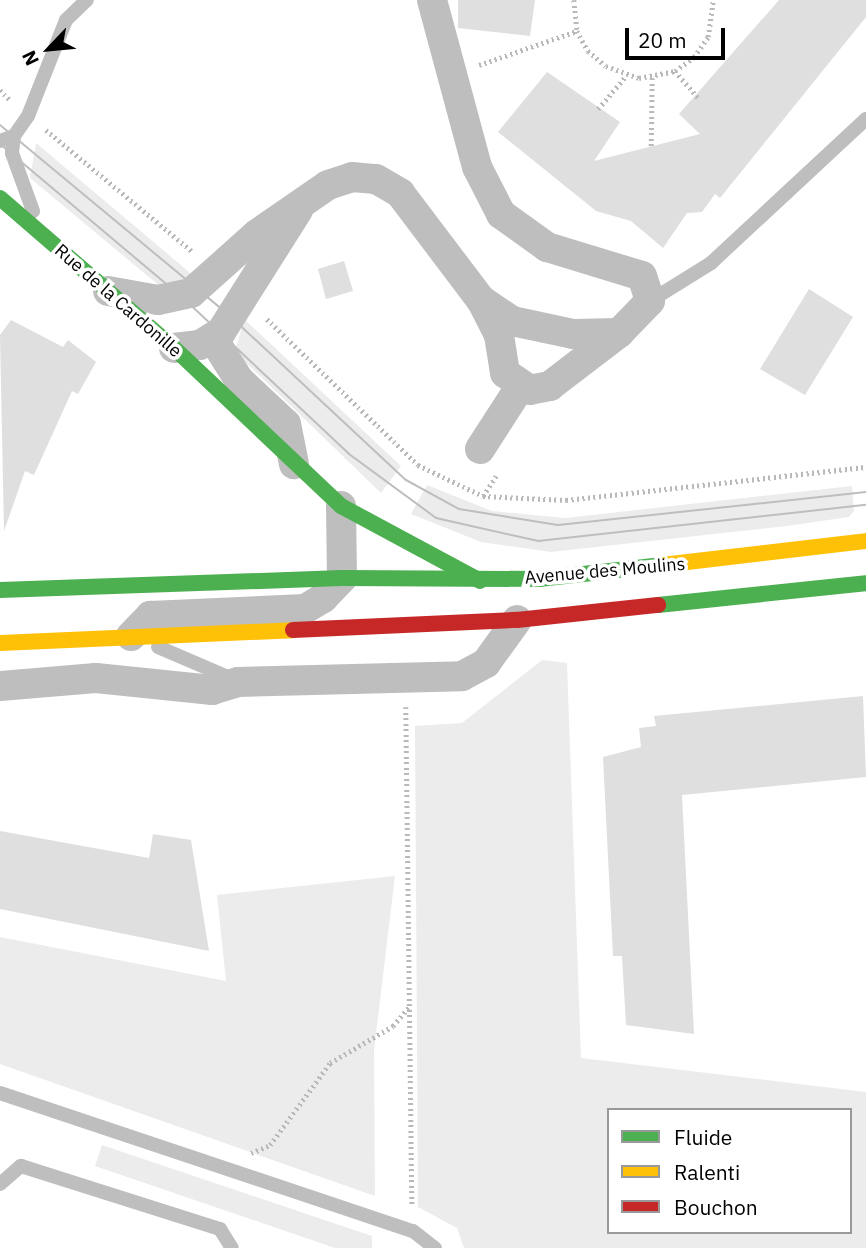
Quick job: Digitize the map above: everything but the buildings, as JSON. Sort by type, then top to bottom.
[{"type":"main road","name":"Rue de la Cardonille","points":[[0,198],[174,348],[341,506],[481,581]]},
{"type":"main road","name":"Avenue des Moulins","points":[[0,590],[342,578],[481,581],[866,541]]},
{"type":"main road","points":[[0,643],[517,620],[866,583]]},
{"type":"street","points":[[108,290],[158,300],[191,293],[328,185],[376,178],[400,193],[481,300],[499,335],[505,373],[520,387],[550,386],[619,333],[650,301],[642,276],[547,247],[501,214],[477,167],[448,70],[432,0]]},
{"type":"street","points":[[174,348],[214,340],[302,203]]},
{"type":"street","points":[[481,300],[512,321],[573,334],[619,333]]},
{"type":"street","points":[[214,340],[239,380],[286,424],[294,464]]},
{"type":"street","points":[[480,449],[520,387]]},
{"type":"street","points":[[131,636],[150,616],[305,609],[342,578],[341,506]]},
{"type":"street","points":[[0,686],[96,678],[212,690],[238,681],[462,676],[486,663],[517,620]]},
{"type":"lane","points":[[43,235],[19,177],[7,138],[66,20],[87,0]]},
{"type":"lane","points":[[650,301],[711,263],[866,119]]},
{"type":"lane","points":[[131,636],[238,681]]},
{"type":"lane","points":[[0,1093],[413,1231],[435,1248]]},
{"type":"lane","points":[[0,1184],[21,1166],[220,1229],[232,1248]]},
{"type":"path","points":[[575,0],[577,31],[588,51],[626,76],[652,78],[675,71],[708,37],[713,0]]},
{"type":"path","points":[[448,70],[510,59],[577,31]]},
{"type":"path","points":[[675,71],[699,99]]},
{"type":"path","points":[[598,109],[626,76]]},
{"type":"path","points":[[651,146],[652,78]]},
{"type":"path","points":[[45,130],[205,262]]},
{"type":"path","points":[[264,315],[418,465],[483,496],[566,500],[866,467]]},
{"type":"path","points":[[406,706],[413,1231]]},
{"type":"path","points":[[218,1166],[270,1145],[330,1063],[393,1026],[410,1006]]},
{"type":"shaded area","points":[[36,143],[195,277],[162,288],[30,178]]},
{"type":"shaded area","points":[[244,319],[401,466],[381,493],[235,352]]},
{"type":"shaded area","points":[[427,485],[492,511],[565,518],[852,486],[854,511],[849,517],[787,526],[551,552],[481,542],[411,514]]},
{"type":"shaded area","points":[[542,660],[567,663],[581,1058],[866,1092],[866,1248],[464,1248],[457,1228],[418,1207],[415,726],[462,723]]},
{"type":"shaded area","points":[[395,876],[374,1050],[375,1196],[0,1064],[0,937],[226,981],[217,895]]},
{"type":"shaded area","points":[[102,1145],[372,1236],[372,1248],[335,1248],[95,1166]]},
{"type":"tram line","points":[[0,125],[231,317],[406,480],[459,509],[558,525],[866,492]]},
{"type":"tram line","points":[[0,144],[182,297],[349,454],[436,518],[538,541],[866,505]]},
{"type":"traffic: fast","points":[[0,198],[174,348],[341,506],[480,581]]},
{"type":"traffic: fast","points":[[0,590],[342,578],[539,579],[662,565]]},
{"type":"traffic: fast","points":[[658,605],[866,583]]},
{"type":"traffic: slow","points":[[662,565],[866,541]]},
{"type":"traffic: slow","points":[[0,643],[293,630]]},
{"type":"traffic: jam","points":[[293,630],[517,620],[658,605]]}]
